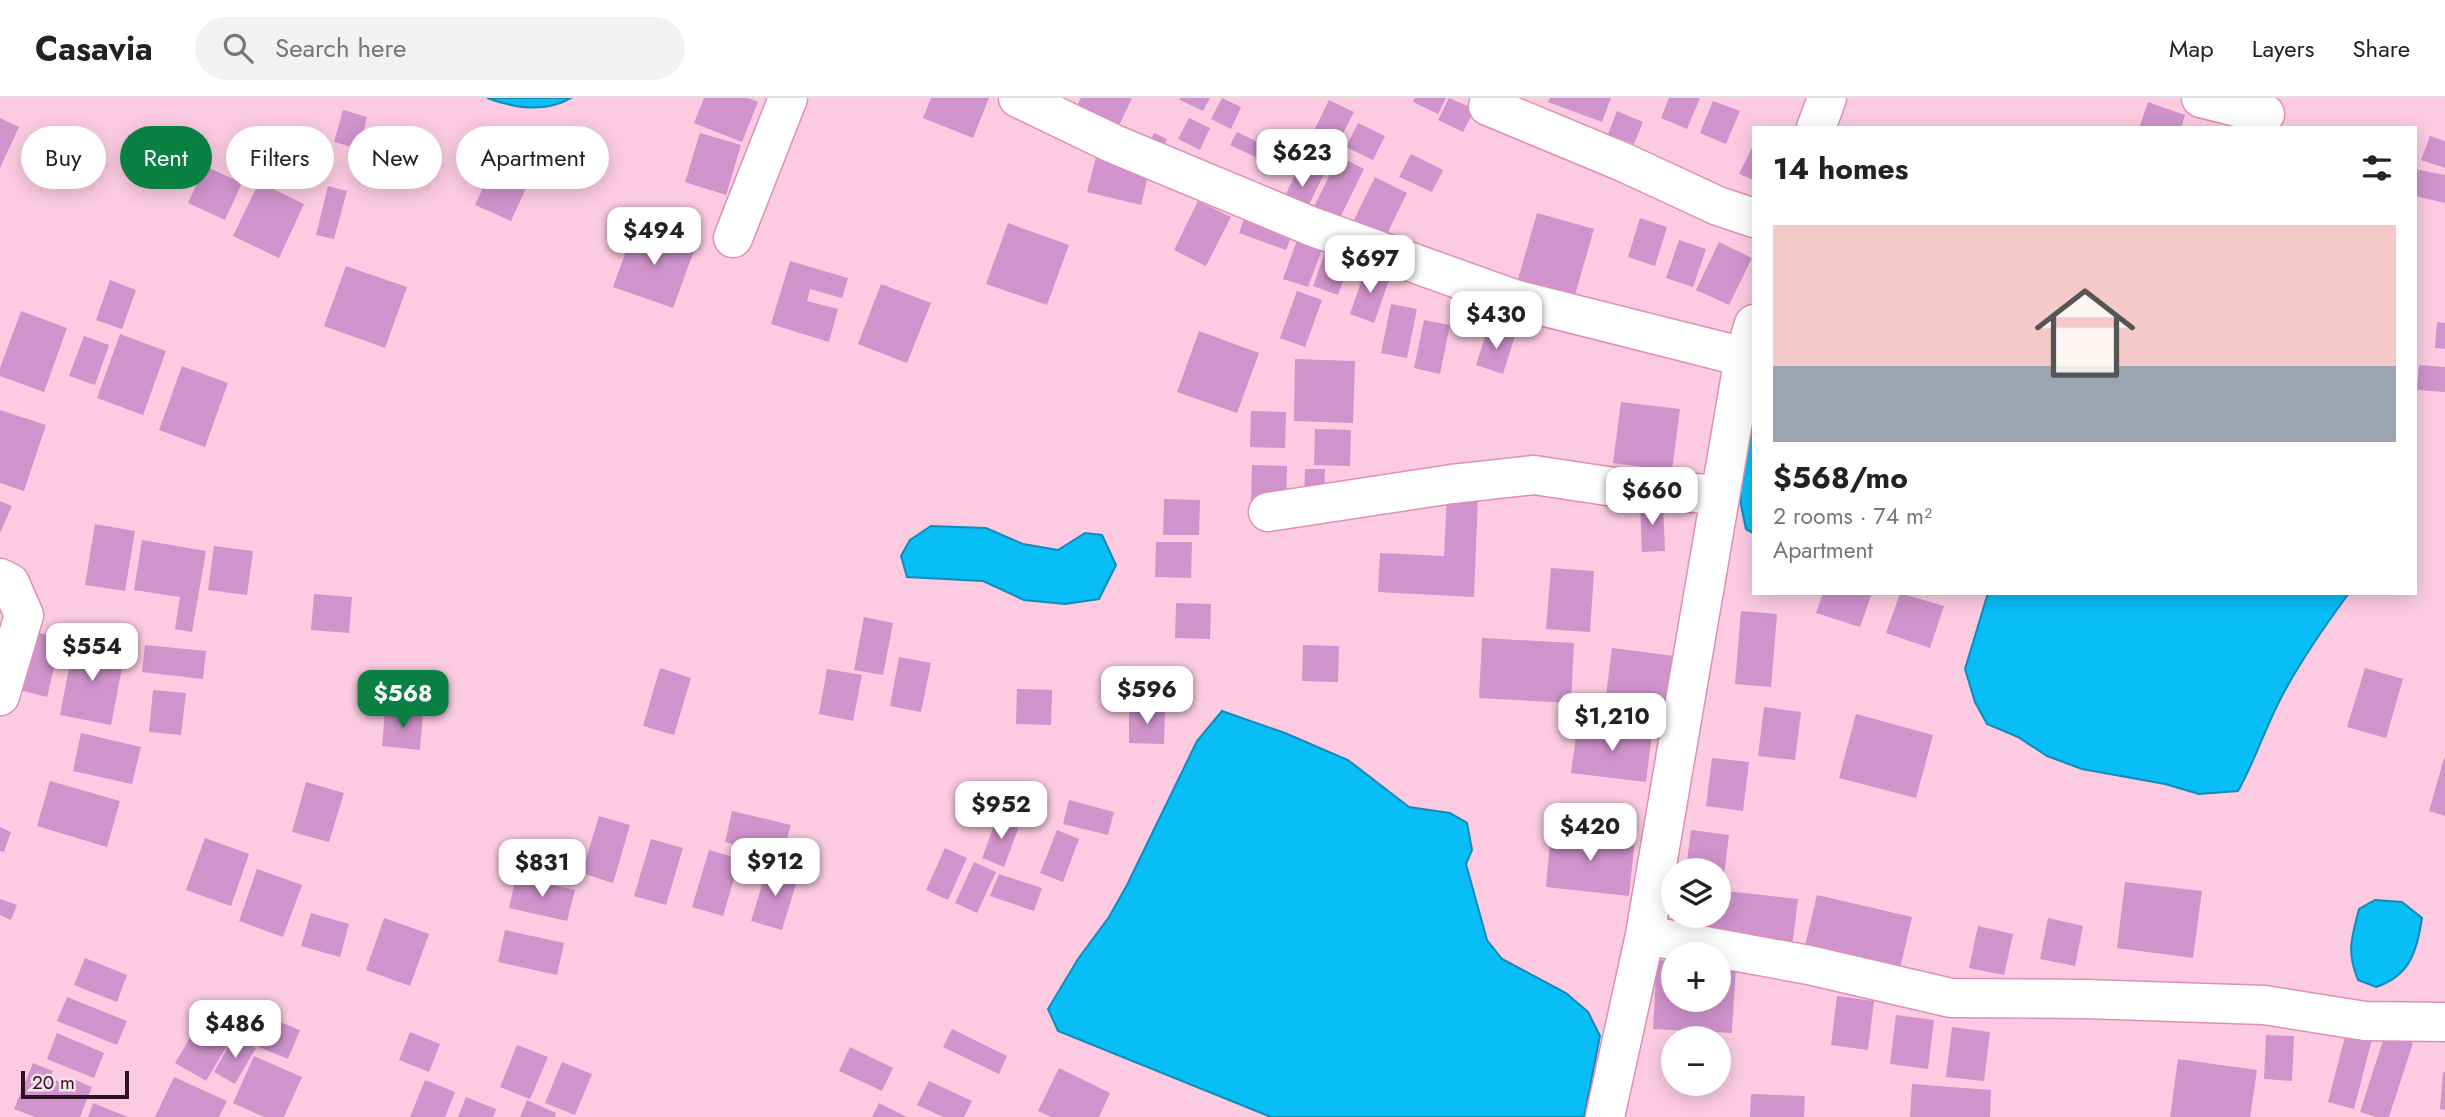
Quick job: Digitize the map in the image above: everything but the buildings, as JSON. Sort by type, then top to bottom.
[{"type":"street","points":[[733,238],[788,98]]},
{"type":"street","points":[[1017,98],[1114,144],[1313,228],[1501,295],[1749,340],[1645,935],[1605,1117]]},
{"type":"street","points":[[1817,126],[1827,98]]},
{"type":"street","points":[[2201,98],[2265,114]]},
{"type":"street","points":[[1488,106],[1623,162],[1718,206],[1752,217]]},
{"type":"street","points":[[1268,512],[1452,484],[1534,475],[1615,487],[1720,495]]},
{"type":"street","points":[[0,578],[10,583],[24,615],[0,696]]},
{"type":"street","points":[[1645,935],[1809,965],[1951,998],[2264,1005],[2365,1021],[2445,1022]]},
{"type":"water","points":[[487,98],[571,98],[551,106],[530,107]]},
{"type":"water","points":[[1752,414],[1752,532],[1746,529],[1741,505],[1740,463]]},
{"type":"water","points":[[931,526],[986,528],[1023,544],[1058,550],[1085,533],[1102,535],[1116,565],[1099,599],[1065,604],[1024,600],[983,581],[907,577],[901,556],[910,540]]},
{"type":"water","points":[[1987,595],[2348,595],[2288,684],[2238,791],[2199,794],[2165,784],[2082,769],[2047,756],[2018,737],[1987,724],[1975,702],[1965,669]]},
{"type":"water","points":[[1222,711],[1285,733],[1348,760],[1409,807],[1450,813],[1467,823],[1472,850],[1466,864],[1487,940],[1502,959],[1566,993],[1588,1012],[1600,1036],[1584,1117],[1271,1117],[1058,1031],[1048,1009],[1127,885],[1197,741]]},
{"type":"water","points":[[2375,900],[2402,902],[2422,918],[2410,961],[2397,976],[2376,987],[2358,980],[2351,952],[2359,909]]}]
